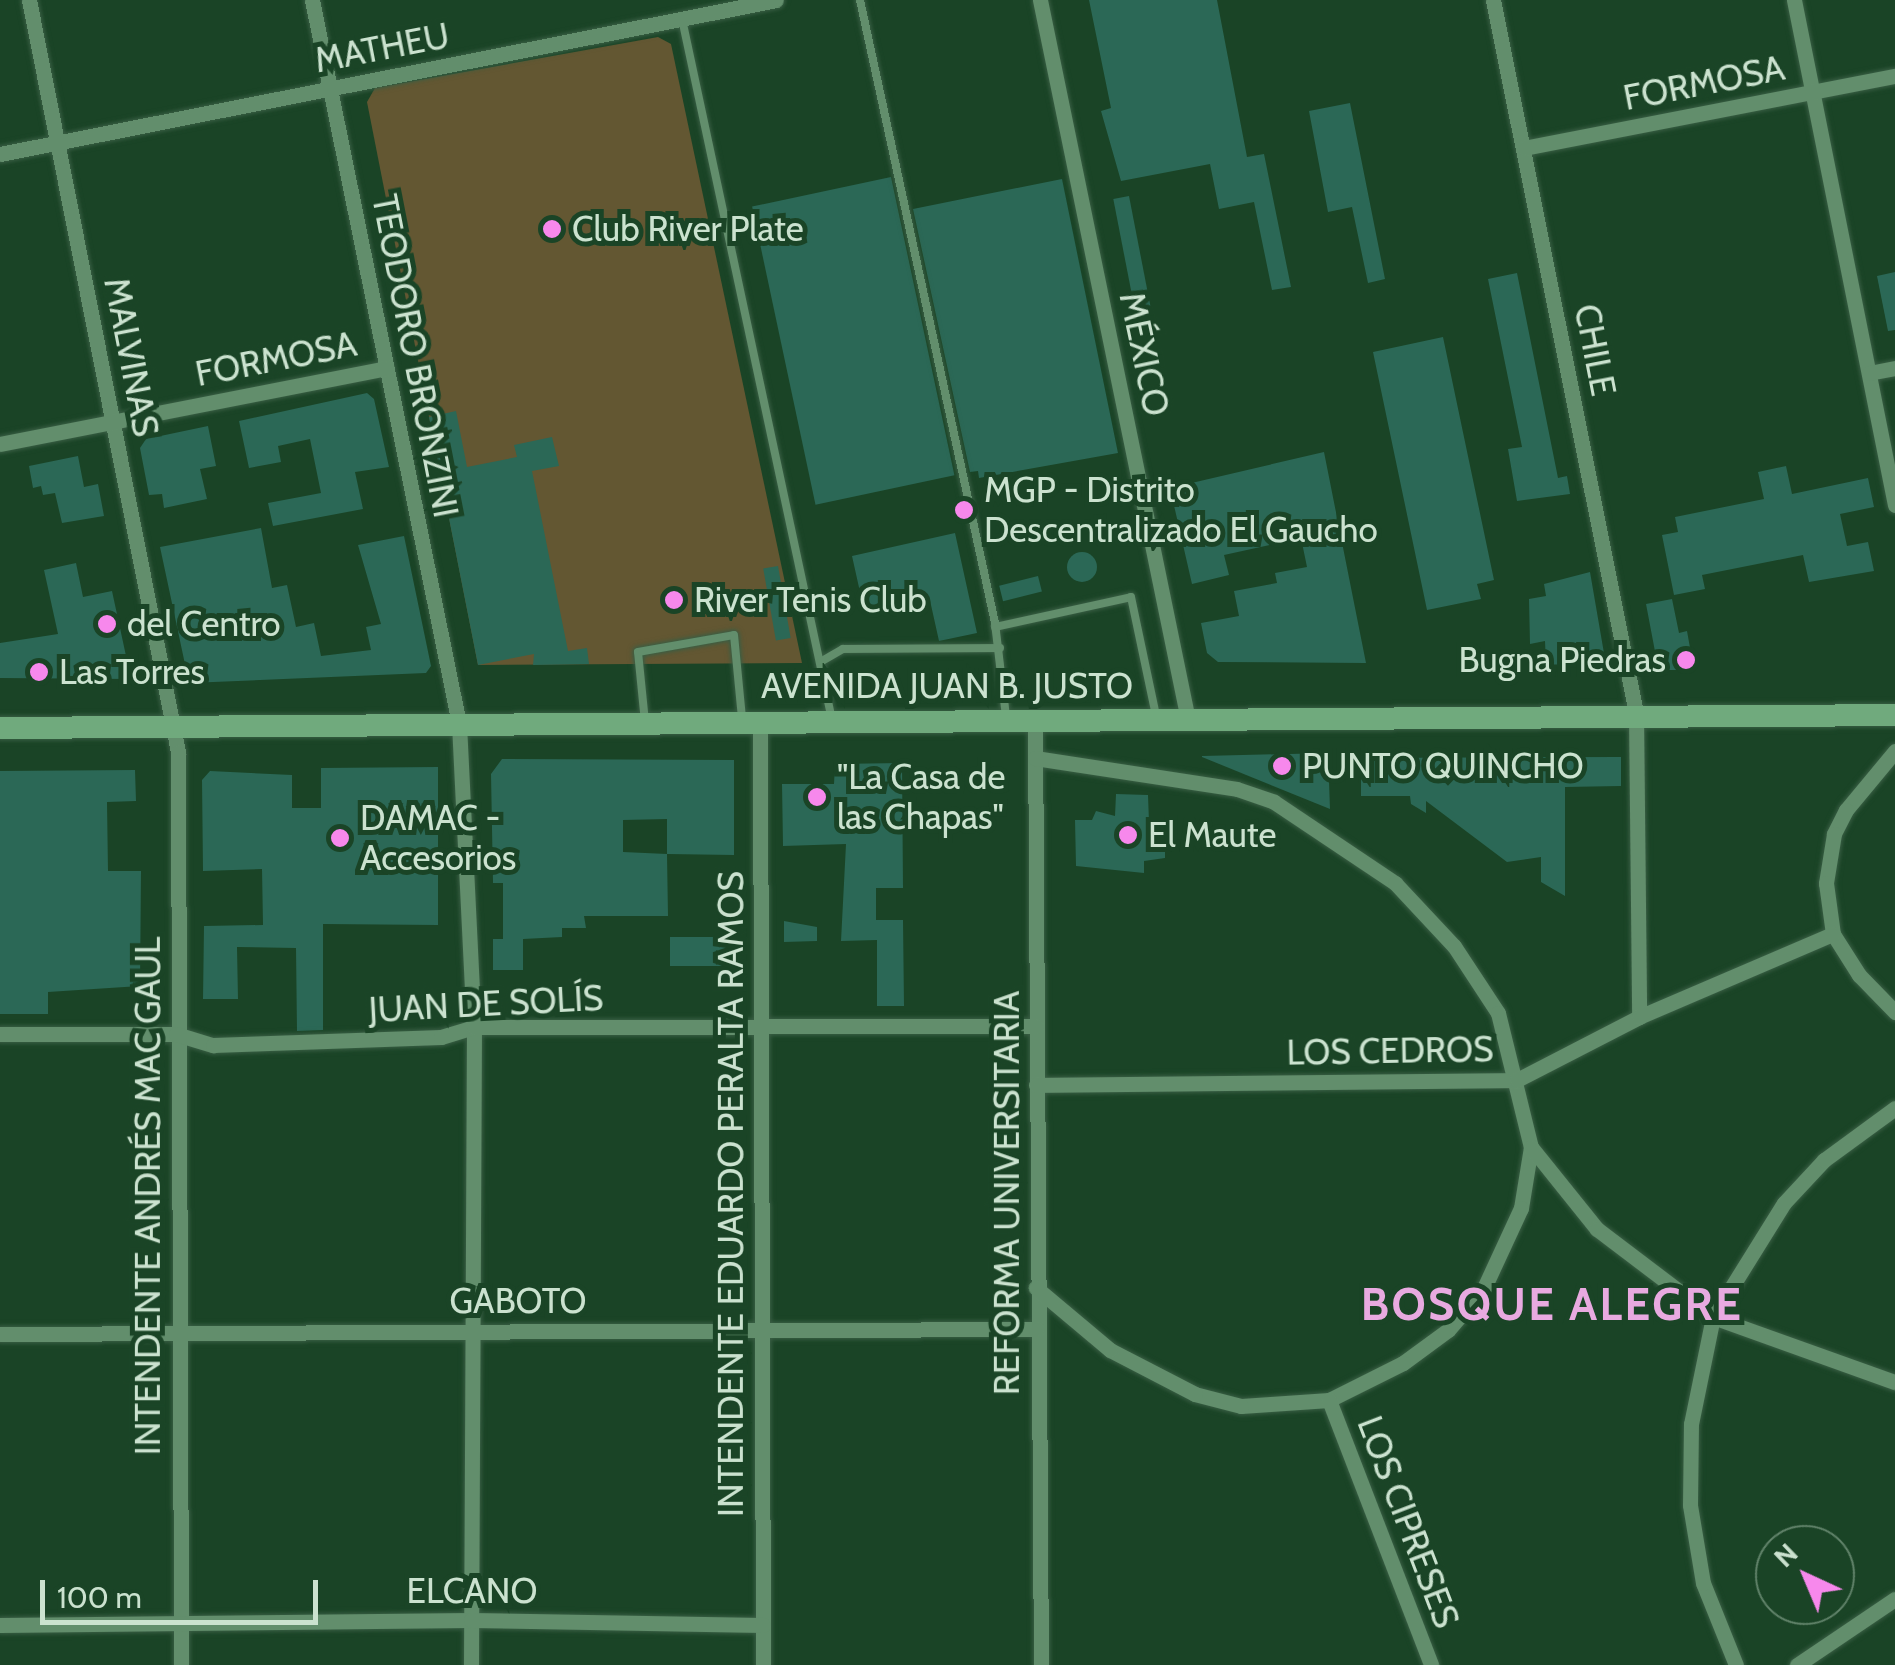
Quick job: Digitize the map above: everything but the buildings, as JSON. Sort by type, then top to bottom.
[{"type":"main road","name":"AVENIDA JUAN B. JUSTO","points":[[0,728],[1636,713],[1895,716]]},
{"type":"street","name":"MALVINAS","points":[[28,0],[173,726]]},
{"type":"street","name":"TEODORO BRONZINI","points":[[312,0],[458,724],[474,1027],[470,1332],[472,1665]]},
{"type":"street","name":"MATHEU","points":[[0,154],[682,19],[731,4],[776,0]]},
{"type":"street","name":"MÉXICO","points":[[1040,0],[1188,720]]},
{"type":"street","name":"CHILE","points":[[1493,0],[1636,713],[1640,1017]]},
{"type":"street","points":[[1794,0],[1895,505]]},
{"type":"street","name":"FORMOSA","points":[[1524,148],[1895,76]]},
{"type":"street","name":"FORMOSA","points":[[0,444],[387,368]]},
{"type":"street","points":[[1869,373],[1895,368]]},
{"type":"street","name":"REFORMA UNIVERSITARIA","points":[[1035,721],[1041,1665]]},
{"type":"street","name":"INTENDENTE EDUARDO PERALTA RAMOS","points":[[751,722],[760,1028],[763,1665]]},
{"type":"street","name":"INTENDENTE ANDRÉS MAC GAUL","points":[[173,726],[181,1665]]},
{"type":"street","points":[[1895,751],[1863,784],[1834,834],[1826,882],[1833,934],[1867,986],[1895,1012]]},
{"type":"street","points":[[1035,758],[1238,790],[1274,802],[1362,858],[1429,918],[1479,978],[1498,1013],[1532,1148],[1520,1208],[1484,1288],[1448,1330],[1403,1363],[1329,1400],[1241,1406],[1195,1394],[1110,1350],[1036,1288]]},
{"type":"street","name":"LOS CEDROS","points":[[1036,1085],[1516,1080],[1640,1017],[1833,934]]},
{"type":"street","name":"JUAN DE SOLÍS","points":[[0,1034],[176,1034],[213,1044],[441,1037],[474,1027],[1036,1026]]},
{"type":"street","points":[[1736,1665],[1703,1583],[1690,1505],[1691,1424],[1713,1317],[1784,1204],[1824,1160],[1895,1108]]},
{"type":"street","points":[[1532,1148],[1597,1229],[1713,1317],[1895,1382]]},
{"type":"street","name":"GABOTO","points":[[0,1334],[1037,1329]]},
{"type":"street","name":"LOS CIPRESES","points":[[1329,1400],[1432,1665]]},
{"type":"street","points":[[1797,1665],[1895,1599]]},
{"type":"street","name":"ELCANO","points":[[0,1625],[471,1620],[763,1625]]},
{"type":"lane","points":[[860,0],[996,627],[1007,721]]},
{"type":"lane","points":[[682,19],[832,720]]},
{"type":"lane","points":[[996,627],[1132,597],[1156,720]]},
{"type":"lane","points":[[645,722],[638,652],[734,635],[751,722]]},
{"type":"lane","points":[[822,661],[843,648],[1000,648]]},
{"type":"shaded area","name":"Club River Plate","points":[[658,37],[671,44],[802,663],[478,665],[367,102],[375,88]]},
{"type":"place","name":"Club River Plate","points":[[552,229]]},
{"type":"place","name":"MGP - Distrito Descentralizado El Gaucho","points":[[964,510]]},
{"type":"place","name":"River Tenis Club","points":[[674,600]]},
{"type":"place","name":"del Centro","points":[[107,624]]},
{"type":"place","name":"Bugna Piedras","points":[[1686,660]]},
{"type":"place","name":"Las Torres","points":[[39,672]]},
{"type":"place","name":"PUNTO QUINCHO","points":[[1282,766]]},
{"type":"place","name":"\"La Casa de las Chapas\"","points":[[817,797]]},
{"type":"place","name":"El Maute","points":[[1128,835]]},
{"type":"place","name":"DAMAC - Accesorios","points":[[340,838]]},
{"type":"district","name":"BOSQUE ALEGRE","points":[[1552,1305]]}]
